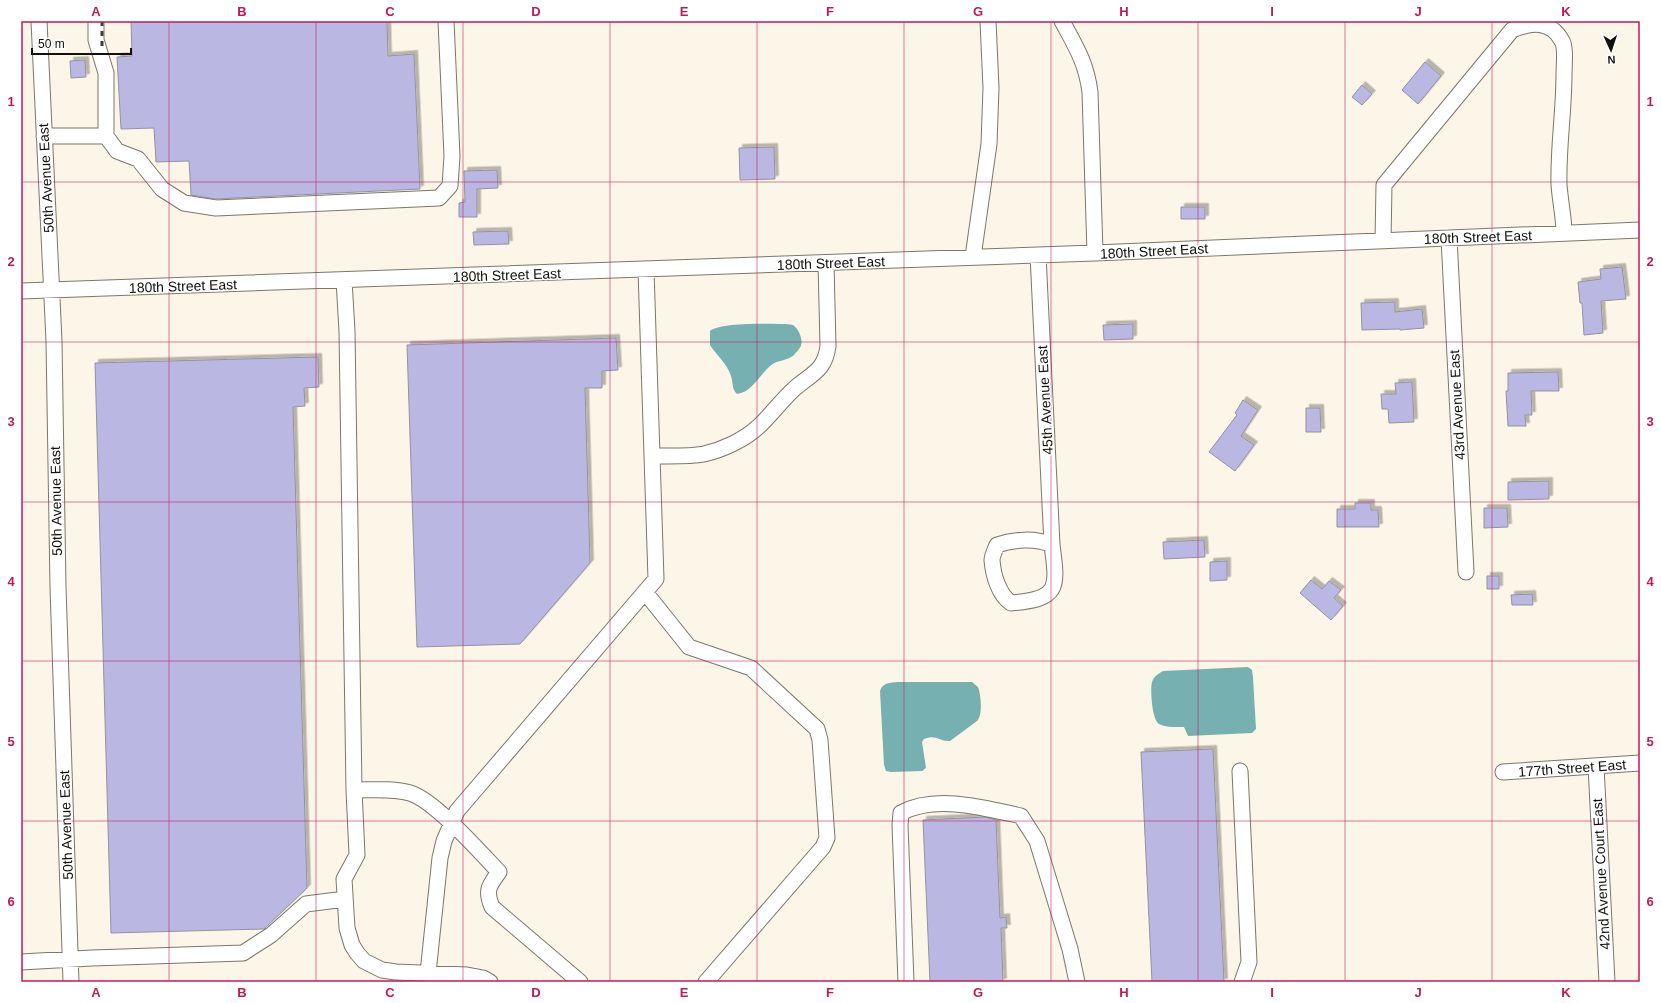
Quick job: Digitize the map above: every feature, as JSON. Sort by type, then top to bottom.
[{"type":"street","name":"50th Avenue East","points":[[39,21],[52,290],[58,587],[70,982]]},
{"type":"street","points":[[96,21],[96,40],[106,73],[106,136],[117,151],[138,159],[162,189],[184,203],[216,208],[439,198],[450,186],[452,156],[446,21]]},
{"type":"street","points":[[973,257],[989,144],[991,88],[988,21]]},
{"type":"street","points":[[1062,21],[1081,56],[1087,73],[1090,92],[1095,253]]},
{"type":"street","points":[[1383,241],[1384,185],[1512,30],[1527,24],[1544,25],[1555,31],[1563,42],[1564,95],[1560,136],[1559,185],[1564,233]]},
{"type":"street","points":[[44,136],[106,136]]},
{"type":"street","name":"180th Street East","points":[[21,291],[646,270],[1640,230]]},
{"type":"street","name":"43rd Avenue East","points":[[1449,238],[1466,572]]},
{"type":"street","name":"45th Avenue East","points":[[1038,255],[1052,545]]},
{"type":"street","points":[[652,456],[703,454],[744,437],[768,417],[793,390],[820,369],[827,356],[828,346],[826,263]]},
{"type":"street","points":[[428,973],[440,858],[451,823],[457,811],[656,579],[646,270]]},
{"type":"street","points":[[344,280],[347,332],[354,790],[357,855],[344,879],[347,928],[349,936],[357,952],[364,961],[382,970],[467,975],[483,978],[490,982]]},
{"type":"street","points":[[1026,540],[1052,545],[1056,574],[1054,586],[1046,595],[1038,599],[1011,603],[1007,600],[1000,591],[992,559],[997,545],[1006,542],[1026,540]]},
{"type":"street","points":[[644,592],[689,647],[751,668],[817,728],[819,734],[827,838],[823,847],[706,982]]},
{"type":"street","name":"177th Street East","points":[[1503,772],[1640,763]]},
{"type":"street","name":"42nd Avenue Court East","points":[[1596,766],[1607,982]]},
{"type":"street","points":[[1240,771],[1249,962],[1242,982]]},
{"type":"street","points":[[354,790],[402,791],[421,797],[451,823],[499,872],[488,888],[488,897],[492,907],[580,982]]},
{"type":"street","points":[[906,982],[900,825],[902,813],[912,807],[941,803],[987,808],[1021,816],[1038,841],[1070,949],[1077,982]]},
{"type":"street","points":[[21,962],[70,958],[243,953],[271,935],[306,904],[345,899]]},
{"type":"water","points":[[734,325],[793,325],[795,327],[801,337],[801,346],[793,356],[770,366],[751,387],[742,393],[737,394],[734,390],[731,376],[727,367],[710,345],[710,331],[724,326]]},
{"type":"water","points":[[1248,667],[1252,670],[1253,677],[1256,729],[1252,733],[1188,736],[1184,727],[1165,726],[1159,724],[1157,721],[1152,704],[1151,686],[1155,677],[1163,671]]},
{"type":"water","points":[[898,682],[972,682],[978,687],[981,700],[981,710],[977,721],[950,741],[932,737],[924,739],[922,742],[926,768],[922,771],[891,772],[886,771],[884,765],[880,691],[885,684]]},
{"type":"building","points":[[131,21],[387,21],[388,56],[414,54],[420,189],[215,199],[191,195],[189,161],[156,162],[154,128],[121,129],[117,57],[132,56]]},
{"type":"building","points":[[85,60],[86,77],[71,78],[70,61]]},
{"type":"building","points":[[1425,62],[1441,76],[1418,104],[1402,90]]},
{"type":"building","points":[[1362,85],[1372,94],[1362,105],[1352,97]]},
{"type":"building","points":[[774,147],[775,179],[740,180],[739,148]]},
{"type":"building","points":[[497,170],[498,188],[477,189],[477,217],[459,217],[459,203],[465,202],[464,171]]},
{"type":"building","points":[[1181,207],[1205,207],[1205,219],[1181,219]]},
{"type":"building","points":[[508,231],[509,244],[474,245],[473,232]]},
{"type":"building","points":[[1622,267],[1626,299],[1601,301],[1603,333],[1584,335],[1582,303],[1580,303],[1578,282],[1601,279],[1600,269]]},
{"type":"building","points":[[1395,302],[1395,312],[1422,309],[1424,328],[1400,330],[1362,330],[1361,303]]},
{"type":"building","points":[[1133,324],[1133,339],[1104,340],[1103,325]]},
{"type":"building","points":[[616,338],[618,370],[602,371],[602,388],[585,388],[590,563],[520,644],[417,647],[407,345]]},
{"type":"building","points":[[318,357],[319,387],[304,388],[305,406],[293,407],[307,888],[264,929],[111,933],[95,363]]},
{"type":"building","points":[[1558,372],[1559,391],[1531,391],[1532,415],[1525,415],[1526,426],[1508,426],[1506,391],[1508,391],[1508,373]]},
{"type":"building","points":[[1412,382],[1414,422],[1389,423],[1388,409],[1382,409],[1381,394],[1396,394],[1395,383]]},
{"type":"building","points":[[1243,400],[1258,410],[1241,436],[1254,445],[1235,471],[1209,452],[1237,415],[1235,413]]},
{"type":"building","points":[[1306,408],[1320,408],[1321,432],[1306,432]]},
{"type":"building","points":[[1549,481],[1549,499],[1508,500],[1508,482]]},
{"type":"building","points":[[1355,503],[1371,503],[1371,510],[1378,510],[1379,527],[1337,527],[1337,509],[1355,509]]},
{"type":"building","points":[[1484,508],[1507,508],[1508,527],[1484,528]]},
{"type":"building","points":[[1204,540],[1205,557],[1164,559],[1163,542]]},
{"type":"building","points":[[1227,561],[1227,580],[1210,581],[1210,562]]},
{"type":"building","points":[[1487,576],[1499,576],[1499,589],[1487,589]]},
{"type":"building","points":[[1311,580],[1322,589],[1329,581],[1341,590],[1334,598],[1343,606],[1331,620],[1300,593]]},
{"type":"building","points":[[1532,594],[1533,605],[1512,605],[1511,595]]},
{"type":"building","points":[[1213,749],[1224,982],[1152,982],[1141,752]]},
{"type":"building","points":[[985,817],[996,820],[1000,918],[1006,917],[1007,928],[1001,928],[1003,982],[930,982],[923,820]]},
{"type":"railway","points":[[102,21],[102,46]]}]
